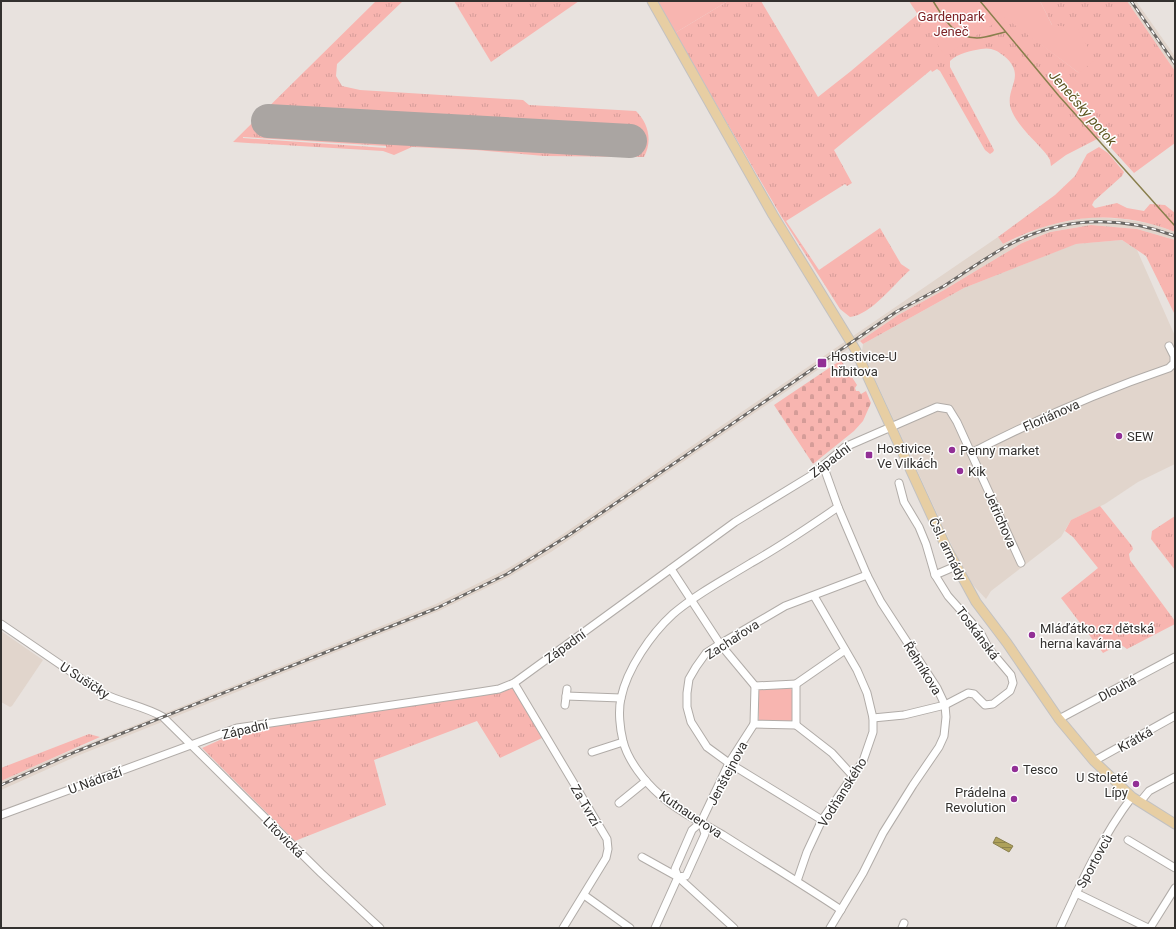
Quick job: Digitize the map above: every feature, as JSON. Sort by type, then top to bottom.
[{"type":"main road","name":"Čsl. armády","points":[[652,1],[782,230],[853,346],[890,428],[956,566],[976,602],[1007,643],[1059,719],[1094,761],[1136,799],[1175,824]]},
{"type":"street","name":"Floriánova","points":[[971,453],[1033,421],[1127,382],[1169,368],[1174,362],[1174,356],[1169,346]]},
{"type":"street","points":[[890,428],[937,407],[948,409],[971,453]]},
{"type":"street","name":"Západní","points":[[190,745],[238,728],[499,689],[514,683],[735,522],[812,475],[845,447],[890,428]]},
{"type":"street","name":"Jetřichova","points":[[971,453],[1021,563]]},
{"type":"street","name":"Řehníkova","points":[[823,465],[838,507],[881,602],[937,688],[945,705],[946,717],[944,736],[939,747],[912,785],[883,833],[863,873],[830,928]]},
{"type":"street","name":"Toskánská","points":[[899,483],[904,502],[919,527],[926,544],[935,575],[948,596],[980,632],[989,649],[1011,675],[1013,684],[1010,691],[993,704],[985,705],[974,694],[968,693],[945,705]]},
{"type":"street","name":"Kutnauerova","points":[[838,507],[790,540],[692,600],[673,614],[651,638],[634,664],[621,698],[620,718],[623,742],[631,760],[646,781],[660,796],[841,910]]},
{"type":"street","points":[[935,575],[956,566]]},
{"type":"street","points":[[671,569],[720,644],[755,686],[754,724],[796,725],[832,753],[852,775]]},
{"type":"street","name":"Zachařova","points":[[822,820],[729,763],[707,747],[691,722],[687,707],[686,692],[689,679],[696,667],[706,653],[720,644],[784,606],[868,575]]},
{"type":"street","name":"Vodňanského","points":[[796,881],[807,852],[822,820],[863,761],[870,745],[873,732],[873,718],[867,693],[857,670],[814,596]]},
{"type":"street","name":"U Sušičky","points":[[1,624],[114,700],[153,712],[163,717],[190,745]]},
{"type":"street","points":[[755,686],[796,684],[845,650]]},
{"type":"street","name":"Dlouhá","points":[[1059,719],[1175,657]]},
{"type":"street","name":"Za Tvrzí","points":[[514,683],[606,840],[608,849],[606,858],[563,928]]},
{"type":"street","points":[[796,684],[796,725]]},
{"type":"street","points":[[565,705],[567,693],[621,698]]},
{"type":"street","points":[[873,718],[904,715],[945,705]]},
{"type":"street","name":"Krátká","points":[[1094,761],[1175,716]]},
{"type":"street","name":"Jenštejnova","points":[[654,928],[678,877],[675,869],[692,830],[701,822],[729,763],[754,724]]},
{"type":"street","points":[[592,752],[623,742]]},
{"type":"street","name":"U Nádraží","points":[[1,816],[190,745]]},
{"type":"street","name":"Litovická","points":[[190,745],[321,873],[380,928]]},
{"type":"street","name":"Sportovců","points":[[1060,928],[1076,893],[1118,816],[1136,799],[1175,777]]},
{"type":"street","points":[[619,803],[646,781]]},
{"type":"street","name":"Jenštejnova","points":[[678,877],[686,876],[706,834],[701,822]]},
{"type":"street","points":[[1128,840],[1175,868]]},
{"type":"street","points":[[642,857],[678,877],[734,928]]},
{"type":"street","points":[[1076,893],[1149,928],[1175,888]]},
{"type":"street","points":[[584,895],[630,928]]},
{"type":"shaded area","points":[[1127,1],[1136,1],[1172,52],[1175,57],[1175,71]]},
{"type":"shaded area","points":[[1090,217],[1123,219],[1153,224],[1175,232],[1175,240],[1137,229],[1091,225],[1050,232],[1022,243],[944,290],[898,315],[551,552],[509,577],[439,611],[77,756],[1,790],[1,781],[53,758],[436,604],[505,570],[547,545],[998,237],[1003,244],[1048,225]]},
{"type":"shaded area","points":[[1122,240],[1137,250],[1175,336],[1175,464],[1138,482],[1105,504],[1071,520],[1061,537],[991,591],[986,599],[973,585],[959,561],[862,351],[863,344],[964,288],[1075,244]]},
{"type":"shaded area","points":[[1,631],[43,660],[10,707],[1,702]]},
{"type":"shaded area","points":[[996,837],[1013,846],[1009,852],[993,843]]},
{"type":"green space","points":[[376,1],[403,1],[337,64],[336,76],[342,86],[360,90],[523,100],[529,105],[636,111],[644,121],[649,138],[647,151],[644,157],[544,156],[476,150],[412,147],[394,155],[383,151],[233,142]],"holes":[[[243,137],[386,146],[386,148]]]},
{"type":"green space","points":[[454,1],[579,1],[491,62]]},
{"type":"green space","points":[[658,1],[728,1],[675,33]]},
{"type":"green space","points":[[728,1],[761,1],[818,97],[918,14],[1004,16],[1079,73],[1040,1],[1127,1],[1175,71],[1175,143],[1134,173],[1101,137],[1066,155],[1051,166],[1047,155],[1022,127],[1011,109],[1010,95],[1015,76],[1011,63],[996,51],[984,48],[953,58],[950,61],[950,67],[994,150],[993,152],[990,154],[985,150],[940,71],[937,69],[932,72],[931,70],[834,150],[852,183],[847,186],[845,184],[786,221],[819,270],[880,228],[901,264],[910,270],[874,305],[858,315],[850,317],[840,309],[781,216],[675,33]]},
{"type":"green space","name":"Gardenpark Jeneč","points":[[909,1],[1040,1],[1052,25],[1077,28],[1095,60],[1079,73],[1004,17],[945,56]]},
{"type":"green space","points":[[1099,147],[1108,153],[1124,172],[1122,176],[1094,201],[1092,205],[1095,208],[1117,203],[1127,208],[1144,211],[1150,204],[1165,205],[1175,213],[1175,232],[1152,224],[1130,220],[1088,218],[1066,221],[1045,227],[1024,234],[1003,244],[998,237],[1055,195],[1075,176],[1087,154]]},
{"type":"green space","points":[[1091,225],[1137,229],[1175,240],[1175,315],[1146,256],[1122,240],[1076,244],[964,288],[863,344],[860,341],[898,315],[944,290],[1022,243],[1050,232]]},
{"type":"green space","points":[[841,360],[857,385],[855,388],[856,391],[859,391],[861,394],[866,391],[871,403],[863,421],[854,431],[813,464],[774,405]]},
{"type":"green space","points":[[1100,506],[1132,546],[1133,549],[1129,554],[1130,560],[1175,621],[1175,624],[1127,649],[1120,644],[1103,653],[1061,598],[1098,568],[1073,537],[1065,531],[1071,520]]},
{"type":"green space","points":[[1175,516],[1175,570],[1151,539],[1152,531]]},
{"type":"green space","points":[[789,687],[793,691],[792,720],[788,722],[759,720],[758,688]]},
{"type":"green space","points":[[513,688],[542,738],[500,758],[477,721],[374,760],[386,805],[295,841],[202,748],[233,734],[269,726],[492,694]]},
{"type":"green space","points":[[89,734],[100,737],[1,781],[1,768]]},
{"type":"waterway","points":[[933,1],[950,26],[962,34],[969,37],[980,38],[1005,32]]},
{"type":"waterway","name":"Jenečský potok","points":[[980,1],[1059,96],[1175,226]]},
{"type":"runway","points":[[268,121],[630,141]]},
{"type":"railway","points":[[1131,1],[1175,64]]},
{"type":"railway","points":[[1,785],[75,752],[437,608],[507,574],[569,535],[896,312],[944,286],[1005,247],[1025,237],[1067,225],[1089,222],[1132,224],[1175,236]]},
{"type":"place","name":"Hostivice-U hřbitova","points":[[822,363]]},
{"type":"place","name":"SEW","points":[[1119,436]]},
{"type":"place","name":"Penny market","points":[[952,450]]},
{"type":"place","name":"Hostivice, Ve Vilkách","points":[[869,455]]},
{"type":"place","name":"Kik","points":[[960,471]]},
{"type":"place","name":"Mláďátko.cz dětská herna kavárna","points":[[1032,635]]},
{"type":"place","name":"Tesco","points":[[1015,769]]},
{"type":"place","name":"U Stoleté Lípy","points":[[1136,784]]},
{"type":"place","name":"Prádelna Revolution","points":[[1014,799]]}]
